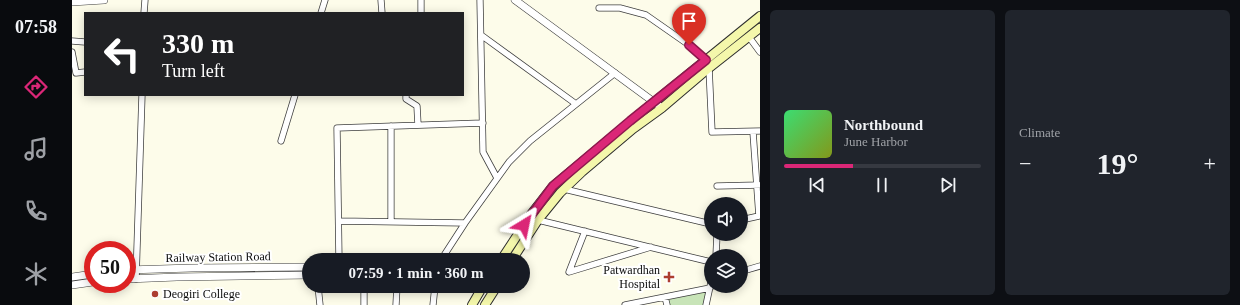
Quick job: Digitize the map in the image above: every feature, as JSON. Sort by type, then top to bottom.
[{"type":"main road","points":[[517,253],[538,220],[564,189],[633,129],[662,108],[707,64],[760,16]]},
{"type":"main road","points":[[506,253],[532,213],[553,186],[654,102],[760,28]]},
{"type":"main road","points":[[475,304],[480,293]]},
{"type":"main road","points":[[485,305],[490,293]]},
{"type":"street","points":[[72,2],[104,0]]},
{"type":"street","points":[[144,12],[145,0]]},
{"type":"street","points":[[321,12],[325,0]]},
{"type":"street","points":[[381,0],[382,12]]},
{"type":"street","points":[[421,0],[421,12]]},
{"type":"street","points":[[480,0],[483,152],[497,178]]},
{"type":"street","points":[[515,0],[662,108]]},
{"type":"street","points":[[599,8],[620,8],[646,15],[671,31],[707,64],[712,132],[760,131]]},
{"type":"street","points":[[481,35],[576,104]]},
{"type":"street","points":[[749,37],[760,52]]},
{"type":"street","points":[[72,41],[84,42]]},
{"type":"street","points":[[72,52],[76,73],[84,72]]},
{"type":"street","points":[[446,253],[509,162],[530,141],[614,73]]},
{"type":"street","points":[[136,269],[142,96]]},
{"type":"street","points":[[281,141],[294,96]]},
{"type":"street","points":[[406,96],[406,99],[417,106],[418,125]]},
{"type":"street","points":[[339,253],[338,128],[483,123]]},
{"type":"street","points":[[391,126],[391,222]]},
{"type":"street","points":[[753,132],[760,222]]},
{"type":"street","points":[[717,186],[758,184]]},
{"type":"street","points":[[564,189],[704,222]]},
{"type":"street","points":[[748,218],[759,216],[759,212]]},
{"type":"street","points":[[339,220],[465,223]]},
{"type":"street","points":[[538,220],[704,260]]},
{"type":"street","points":[[585,231],[569,272],[652,247]]},
{"type":"street","points":[[748,270],[760,266]]},
{"type":"street","name":"Railway Station Road","points":[[136,269],[302,267]]},
{"type":"street","points":[[72,277],[84,275]]},
{"type":"street","name":"Railway Station Road","points":[[136,279],[302,275]]},
{"type":"street","points":[[72,285],[84,283]]},
{"type":"street","points":[[625,305],[665,297],[704,287]]},
{"type":"street","points":[[319,293],[320,305]]},
{"type":"street","points":[[364,293],[364,305]]},
{"type":"street","points":[[396,305],[397,293]]},
{"type":"street","points":[[433,305],[434,293]]},
{"type":"street","points":[[706,305],[708,293]]},
{"type":"street","points":[[665,297],[667,305]]},
{"type":"green space","points":[[704,291],[706,293],[704,305],[669,305],[668,298]]},
{"type":"place","name":"Patwardhan Hospital","points":[[669,277]]},
{"type":"place","name":"Deogiri College","points":[[155,294]]},
{"type":"route","points":[[524,225],[553,186],[630,121],[706,60],[689,45]]}]
